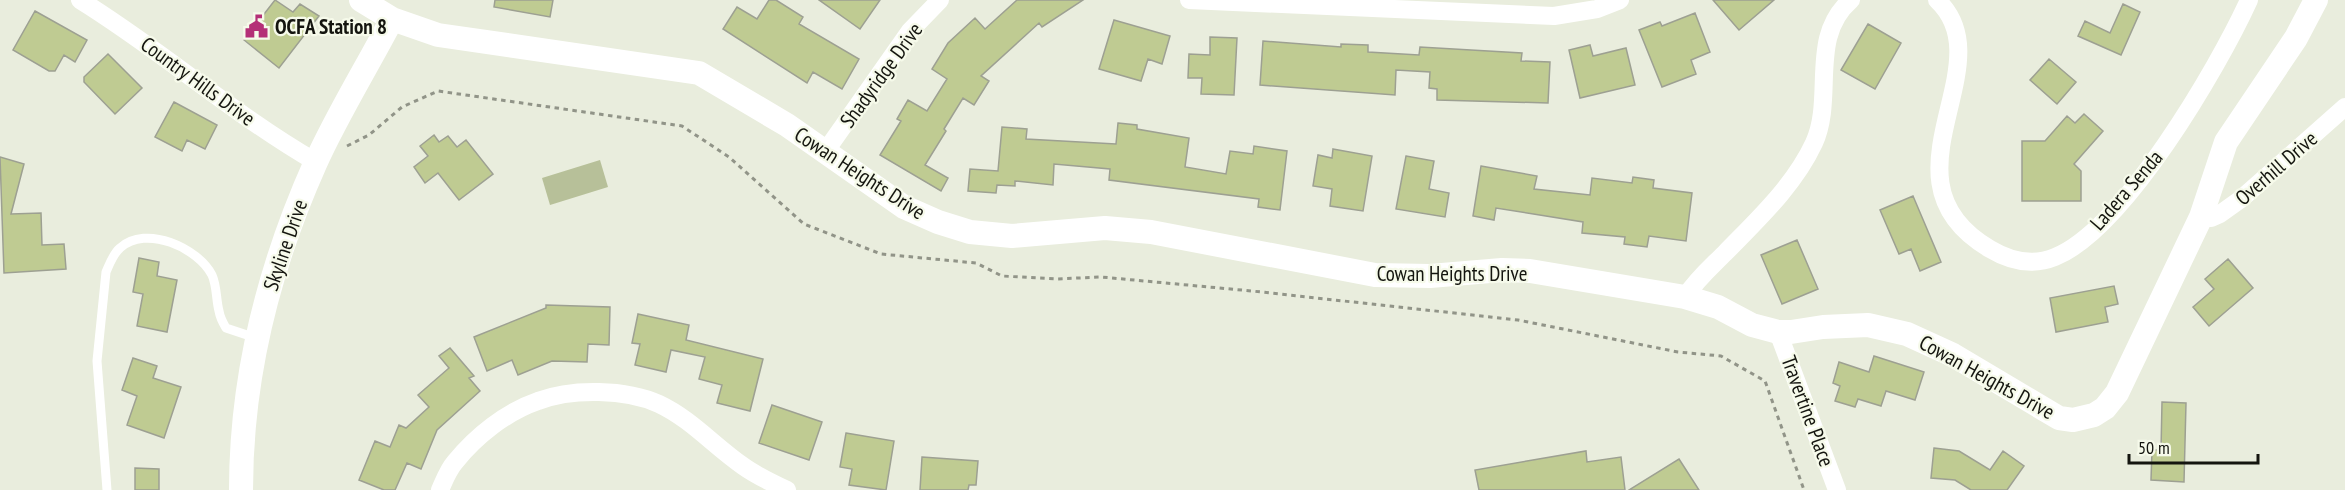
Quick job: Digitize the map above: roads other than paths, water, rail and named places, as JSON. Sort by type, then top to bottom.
[{"type":"street","name":"Country Hills Drive","points":[[80,0],[123,27],[199,84],[316,162]]},
{"type":"street","name":"Cowan Heights Drive","points":[[361,0],[392,19],[421,31],[454,39],[699,73],[787,125],[904,207],[938,222],[970,232],[1012,236],[1105,228],[1151,232],[1375,275],[1430,276],[1502,270],[1530,271],[1685,297],[1718,307],[1752,325],[1778,332],[1868,325],[1907,334],[1953,355],[2059,418],[2084,419],[2105,408],[2116,393],[2201,218],[2226,142],[2296,38],[2316,0]]},
{"type":"street","name":"Shadyridge Drive","points":[[825,152],[910,31],[940,0]]},
{"type":"street","points":[[1189,0],[1554,16],[1597,9],[1620,0]]},
{"type":"street","points":[[1685,297],[1698,277],[1779,198],[1815,142],[1822,106],[1823,72],[1829,28],[1839,12],[1851,0]]},
{"type":"street","name":"Ladera Senda","points":[[1937,0],[1954,25],[1957,61],[1956,81],[1940,150],[1939,183],[1954,217],[1968,232],[1989,249],[2008,258],[2024,262],[2056,257],[2105,220],[2153,162],[2221,55],[2249,0]]},
{"type":"street","name":"Skyline Drive","points":[[241,490],[243,425],[253,357],[263,309],[274,273],[294,214],[316,162],[392,19]]},
{"type":"street","name":"Overhill Drive","points":[[2201,218],[2211,218],[2220,214],[2241,199],[2345,107]]},
{"type":"street","name":"Travertine Place","points":[[1778,332],[1837,490]]},
{"type":"street","points":[[440,490],[453,464],[484,432],[511,414],[539,400],[571,394],[603,392],[630,395],[658,404],[711,439],[741,465],[787,490]]},
{"type":"lane","points":[[107,490],[97,361],[106,272],[111,259],[120,248],[128,243],[147,239],[186,249],[208,268],[213,278],[219,314],[226,328],[258,338]]},
{"type":"place","name":"OCFA Station 8","points":[[257,26]]}]
